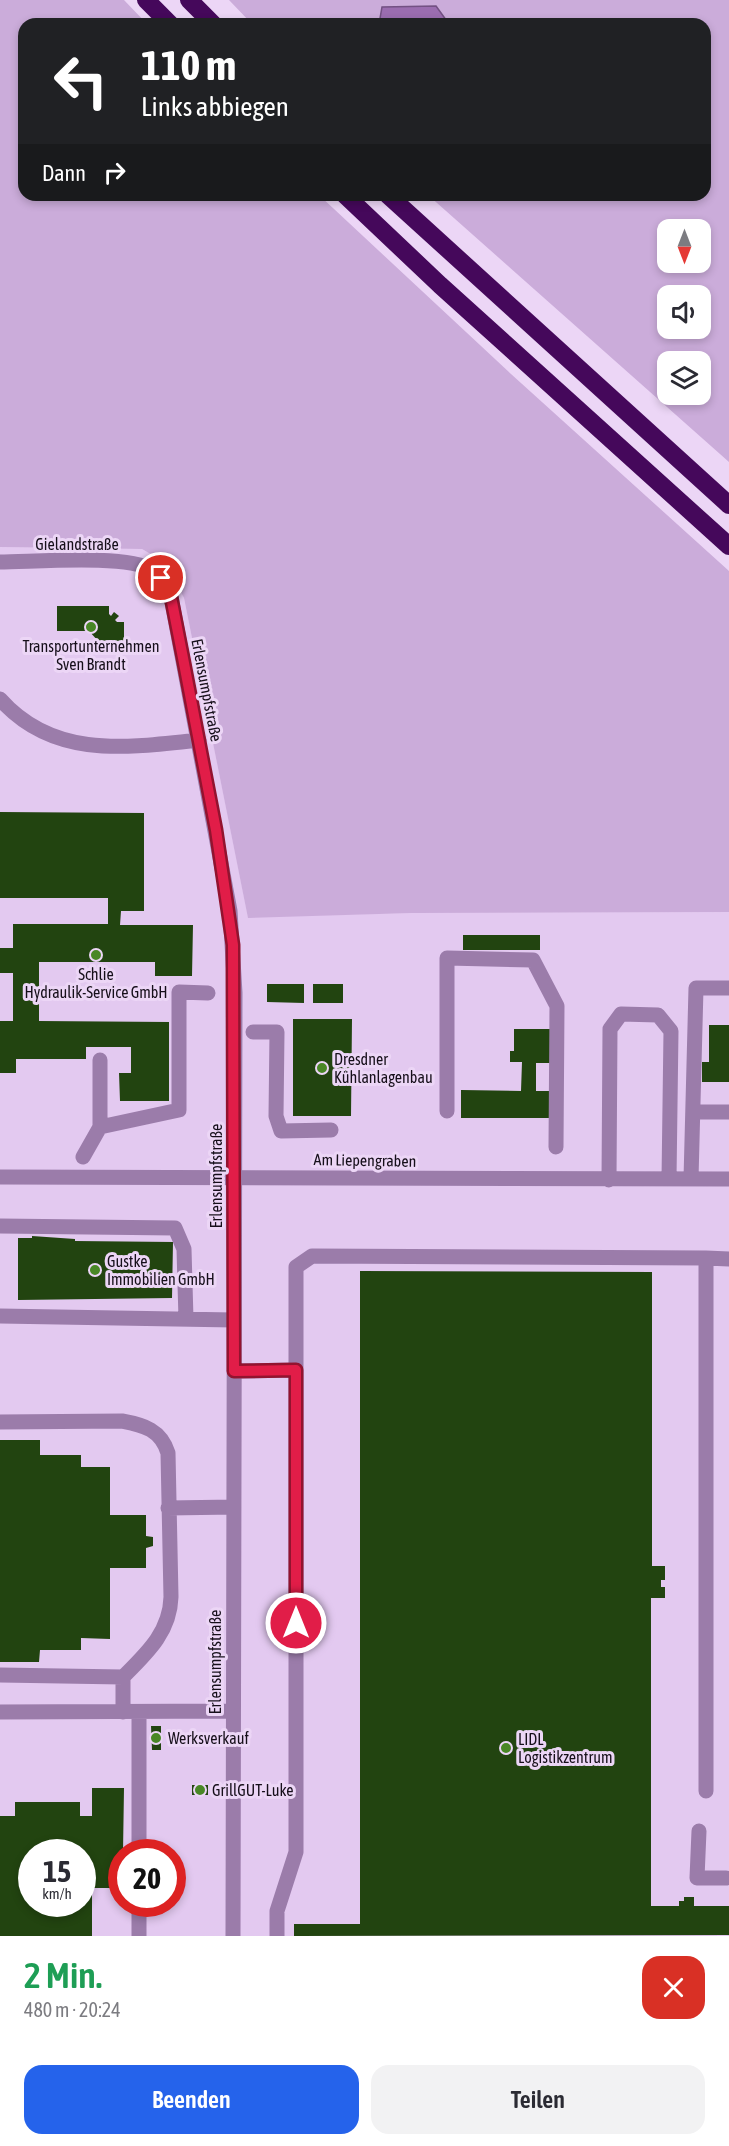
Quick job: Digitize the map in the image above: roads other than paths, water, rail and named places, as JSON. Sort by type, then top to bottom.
[{"type":"highway","points":[[146,0],[164,18]]},
{"type":"highway","points":[[189,0],[207,18]]},
{"type":"highway","points":[[351,201],[440,285],[729,546]]},
{"type":"highway","points":[[395,201],[729,505]]},
{"type":"street","name":"Gielandstraße","points":[[0,562],[127,562],[153,571]]},
{"type":"street","name":"Erlensumpfstraße","points":[[153,571],[161,578],[171,597],[230,911],[233,945],[232,1936]]},
{"type":"street","points":[[0,699],[17,718],[57,739],[93,747],[199,740]]},
{"type":"street","points":[[447,1111],[447,958],[533,960],[557,1006],[556,1147]]},
{"type":"street","points":[[691,1179],[696,988],[729,988]]},
{"type":"street","points":[[100,1127],[179,1110],[179,992],[208,993]]},
{"type":"street","points":[[609,1180],[610,1029],[621,1014],[658,1015],[671,1031],[669,1179]]},
{"type":"street","points":[[253,1032],[277,1032],[276,1116],[281,1131],[331,1130]]},
{"type":"street","points":[[83,1157],[100,1127],[100,1060]]},
{"type":"street","points":[[693,1112],[729,1112]]},
{"type":"street","name":"Am Liepengraben","points":[[0,1177],[729,1179]]},
{"type":"street","points":[[0,1226],[175,1228],[184,1249],[186,1319]]},
{"type":"street","points":[[277,1936],[277,1911],[296,1852],[296,1266],[312,1256],[729,1259]]},
{"type":"street","points":[[706,1258],[706,1791]]},
{"type":"street","points":[[0,1316],[234,1320]]},
{"type":"street","points":[[234,1371],[296,1370]]},
{"type":"street","points":[[0,1422],[122,1421],[140,1425],[155,1432],[164,1442],[168,1453],[171,1611],[159,1638],[123,1677],[0,1675]]},
{"type":"street","points":[[168,1508],[234,1507]]},
{"type":"street","points":[[123,1677],[131,1712],[138,1839]]},
{"type":"street","points":[[0,1712],[233,1712]]},
{"type":"street","points":[[699,1831],[698,1878],[726,1878]]},
{"type":"street","points":[[139,1917],[139,1936]]},
{"type":"place","name":"Transportunternehmen Sven Brandt","points":[[91,627]]},
{"type":"place","name":"Schlie Hydraulik-Service GmbH","points":[[96,955]]},
{"type":"place","name":"Dresdner Kühlanlagenbau","points":[[322,1068]]},
{"type":"place","name":"Gustke Immobilien GmbH","points":[[95,1270]]},
{"type":"place","name":"Werksverkauf","points":[[156,1738]]},
{"type":"place","name":"LIDL Logistikzentrum","points":[[506,1748]]},
{"type":"place","name":"GrillGUT-Luke","points":[[200,1790]]}]
